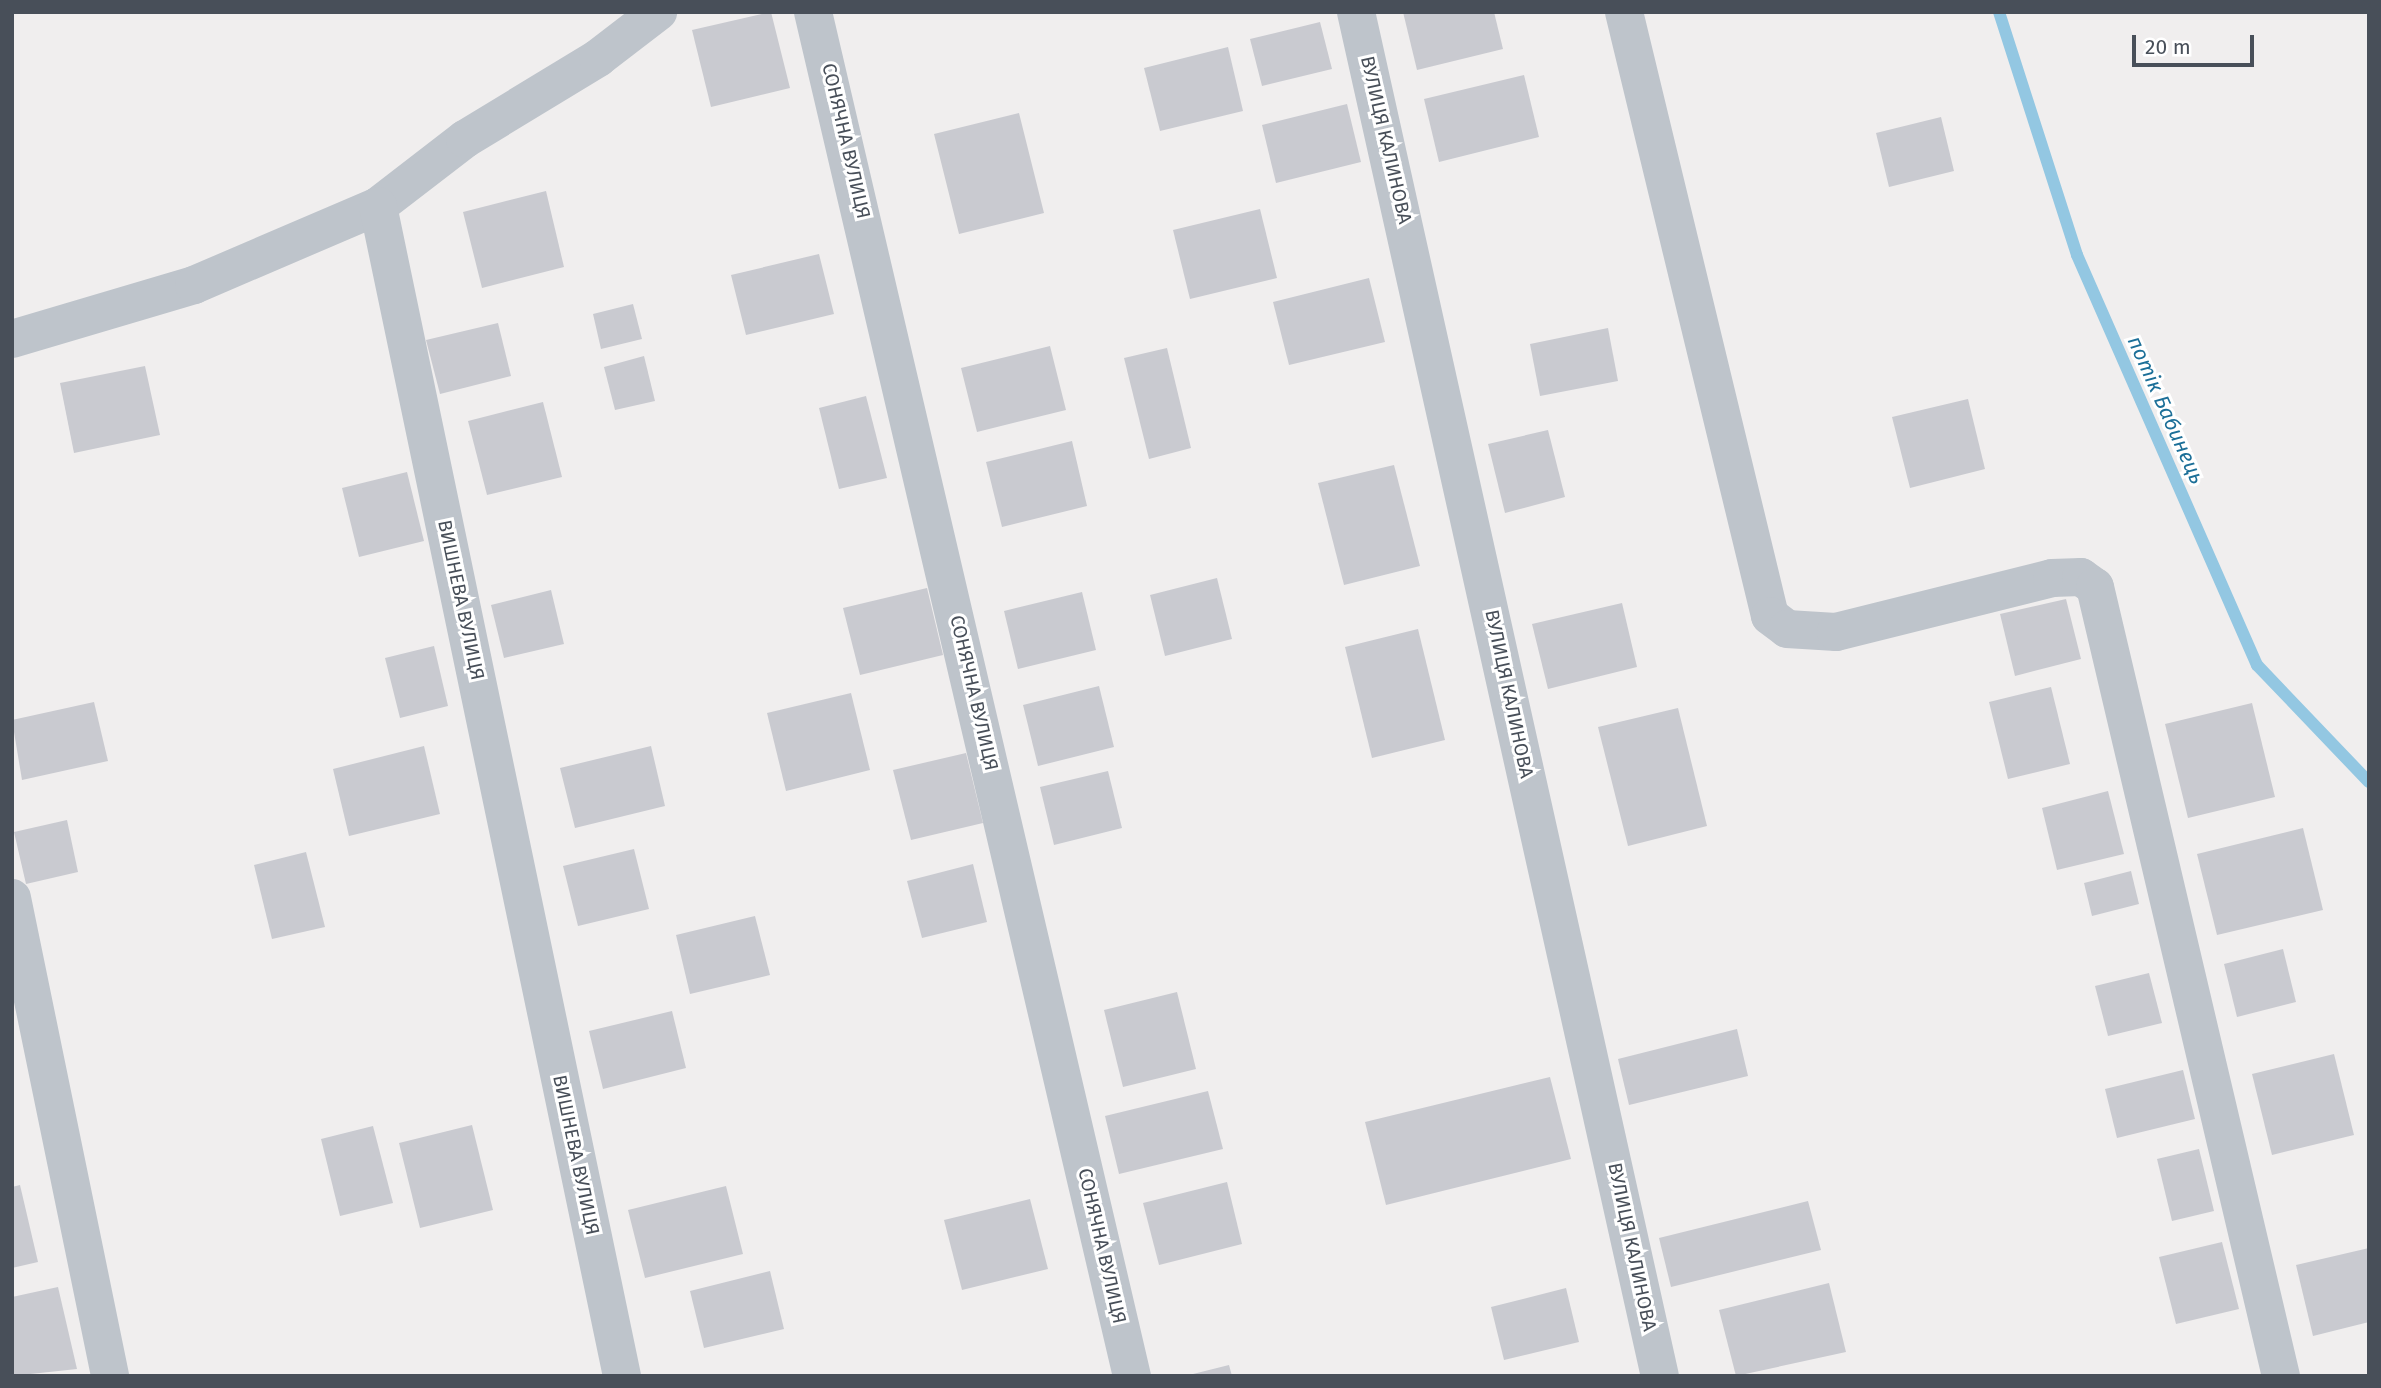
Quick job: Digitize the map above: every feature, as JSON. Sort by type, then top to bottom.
[{"type":"street","points":[[12,339],[194,285],[378,206],[465,139],[597,58],[657,12]]},
{"type":"street","name":"СОНЯЧНА ВУЛИЦЯ","points":[[813,12],[1132,1376]]},
{"type":"street","name":"ВУЛИЦЯ КАЛИНОВА","points":[[1356,12],[1660,1376]]},
{"type":"street","points":[[1624,12],[1770,616],[1787,629],[1836,632],[2052,578],[2081,577],[2095,587],[2281,1376]]},
{"type":"street","name":"ВИШНЕВА ВУЛИЦЯ","points":[[378,206],[622,1376]]},
{"type":"street","points":[[12,898],[110,1376]]},
{"type":"building","points":[[771,12],[790,88],[711,107],[692,30]]},
{"type":"building","points":[[1403,12],[1494,12],[1503,49],[1417,70]]},
{"type":"building","points":[[1320,22],[1332,69],[1262,86],[1250,39]]},
{"type":"building","points":[[1228,47],[1243,111],[1160,131],[1144,68]]},
{"type":"building","points":[[1524,75],[1539,137],[1439,162],[1424,99]]},
{"type":"building","points":[[1347,104],[1361,162],[1276,183],[1262,125]]},
{"type":"building","points":[[1019,113],[1044,213],[959,234],[934,134]]},
{"type":"building","points":[[1941,117],[1954,171],[1889,187],[1876,133]]},
{"type":"building","points":[[546,191],[564,267],[482,288],[463,212]]},
{"type":"building","points":[[1260,209],[1277,278],[1190,299],[1173,230]]},
{"type":"building","points":[[819,254],[834,314],[746,335],[731,275]]},
{"type":"building","points":[[1369,278],[1385,342],[1289,365],[1273,302]]},
{"type":"building","points":[[633,304],[642,339],[601,349],[593,314]]},
{"type":"building","points":[[498,323],[511,376],[440,394],[426,340]]},
{"type":"building","points":[[1608,328],[1618,381],[1540,396],[1530,344]]},
{"type":"building","points":[[1050,346],[1066,410],[977,432],[961,368]]},
{"type":"building","points":[[1167,348],[1191,448],[1149,459],[1124,358]]},
{"type":"building","points":[[644,356],[655,401],[615,410],[604,367]]},
{"type":"building","points":[[145,366],[160,435],[74,453],[60,383]]},
{"type":"building","points":[[866,396],[887,478],[839,489],[819,408]]},
{"type":"building","points":[[1968,399],[1985,469],[1910,488],[1892,417]]},
{"type":"building","points":[[543,402],[562,477],[487,495],[468,421]]},
{"type":"building","points":[[1548,430],[1565,497],[1505,513],[1488,444]]},
{"type":"building","points":[[1072,441],[1087,506],[1002,527],[986,462]]},
{"type":"building","points":[[1394,465],[1420,566],[1344,585],[1318,483]]},
{"type":"building","points":[[407,472],[424,541],[359,557],[342,488]]},
{"type":"building","points":[[1217,578],[1232,639],[1165,656],[1150,595]]},
{"type":"building","points":[[927,588],[943,655],[860,675],[843,608]]},
{"type":"building","points":[[551,590],[564,644],[504,658],[491,605]]},
{"type":"building","points":[[1082,592],[1096,650],[1018,669],[1004,611]]},
{"type":"building","points":[[2066,599],[2081,659],[2015,676],[2000,614]]},
{"type":"building","points":[[1622,603],[1637,667],[1548,689],[1532,624]]},
{"type":"building","points":[[1418,629],[1445,740],[1372,758],[1345,647]]},
{"type":"building","points":[[434,646],[448,706],[400,718],[385,658]]},
{"type":"building","points":[[1099,686],[1114,747],[1038,766],[1023,705]]},
{"type":"building","points":[[2051,687],[2070,764],[2008,779],[1989,702]]},
{"type":"building","points":[[851,693],[870,770],[786,791],[767,713]]},
{"type":"building","points":[[94,702],[108,761],[22,780],[12,720]]},
{"type":"building","points":[[2252,703],[2275,797],[2188,818],[2165,724]]},
{"type":"building","points":[[1678,708],[1707,826],[1628,846],[1598,727]]},
{"type":"building","points":[[424,746],[440,814],[349,836],[333,769]]},
{"type":"building","points":[[651,746],[665,806],[575,828],[560,768]]},
{"type":"building","points":[[966,753],[983,823],[911,840],[893,770]]},
{"type":"building","points":[[1108,771],[1122,828],[1054,845],[1040,787]]},
{"type":"building","points":[[2108,791],[2124,854],[2057,870],[2042,808]]},
{"type":"building","points":[[67,820],[78,872],[26,884],[14,832]]},
{"type":"building","points":[[2303,828],[2323,910],[2217,935],[2197,854]]},
{"type":"building","points":[[634,849],[649,909],[578,926],[563,866]]},
{"type":"building","points":[[306,852],[325,927],[272,939],[254,865]]},
{"type":"building","points":[[973,864],[987,922],[922,938],[907,881]]},
{"type":"building","points":[[2131,871],[2139,904],[2092,916],[2084,883]]},
{"type":"building","points":[[755,916],[770,975],[690,994],[676,935]]},
{"type":"building","points":[[2283,949],[2296,1002],[2237,1017],[2224,964]]},
{"type":"building","points":[[2149,973],[2162,1023],[2108,1036],[2095,986]]},
{"type":"building","points":[[1177,992],[1196,1069],[1123,1087],[1104,1010]]},
{"type":"building","points":[[672,1011],[686,1068],[603,1089],[589,1031]]},
{"type":"building","points":[[1737,1029],[1748,1076],[1629,1105],[1618,1059]]},
{"type":"building","points":[[2334,1054],[2354,1135],[2272,1155],[2252,1074]]},
{"type":"building","points":[[2183,1070],[2195,1119],[2117,1138],[2105,1089]]},
{"type":"building","points":[[1550,1077],[1571,1159],[1386,1205],[1365,1122]]},
{"type":"building","points":[[1208,1091],[1223,1149],[1119,1174],[1105,1116]]},
{"type":"building","points":[[472,1125],[493,1210],[420,1228],[399,1143]]},
{"type":"building","points":[[373,1126],[393,1203],[340,1216],[321,1139]]},
{"type":"building","points":[[2199,1149],[2214,1211],[2172,1221],[2157,1159]]},
{"type":"building","points":[[1227,1182],[1242,1244],[1159,1265],[1143,1203]]},
{"type":"building","points":[[20,1185],[38,1262],[12,1268],[12,1187]]},
{"type":"building","points":[[726,1186],[743,1254],[645,1278],[628,1210]]},
{"type":"building","points":[[1030,1199],[1048,1269],[962,1290],[944,1220]]},
{"type":"building","points":[[1808,1201],[1821,1250],[1671,1287],[1659,1238]]},
{"type":"building","points":[[2222,1242],[2239,1309],[2176,1324],[2159,1257]]},
{"type":"building","points":[[2369,1248],[2369,1322],[2313,1336],[2296,1265]]},
{"type":"building","points":[[770,1271],[784,1329],[704,1348],[690,1291]]},
{"type":"building","points":[[1829,1283],[1846,1352],[1736,1376],[1719,1310]]},
{"type":"building","points":[[58,1287],[77,1369],[12,1376],[12,1297]]},
{"type":"building","points":[[1566,1288],[1579,1342],[1504,1360],[1491,1307]]},
{"type":"building","points":[[1229,1365],[1232,1376],[1189,1376],[1189,1375]]},
{"type":"waterway","name":"потік Бабинець","points":[[1999,12],[2077,255],[2257,665],[2369,782]]}]
